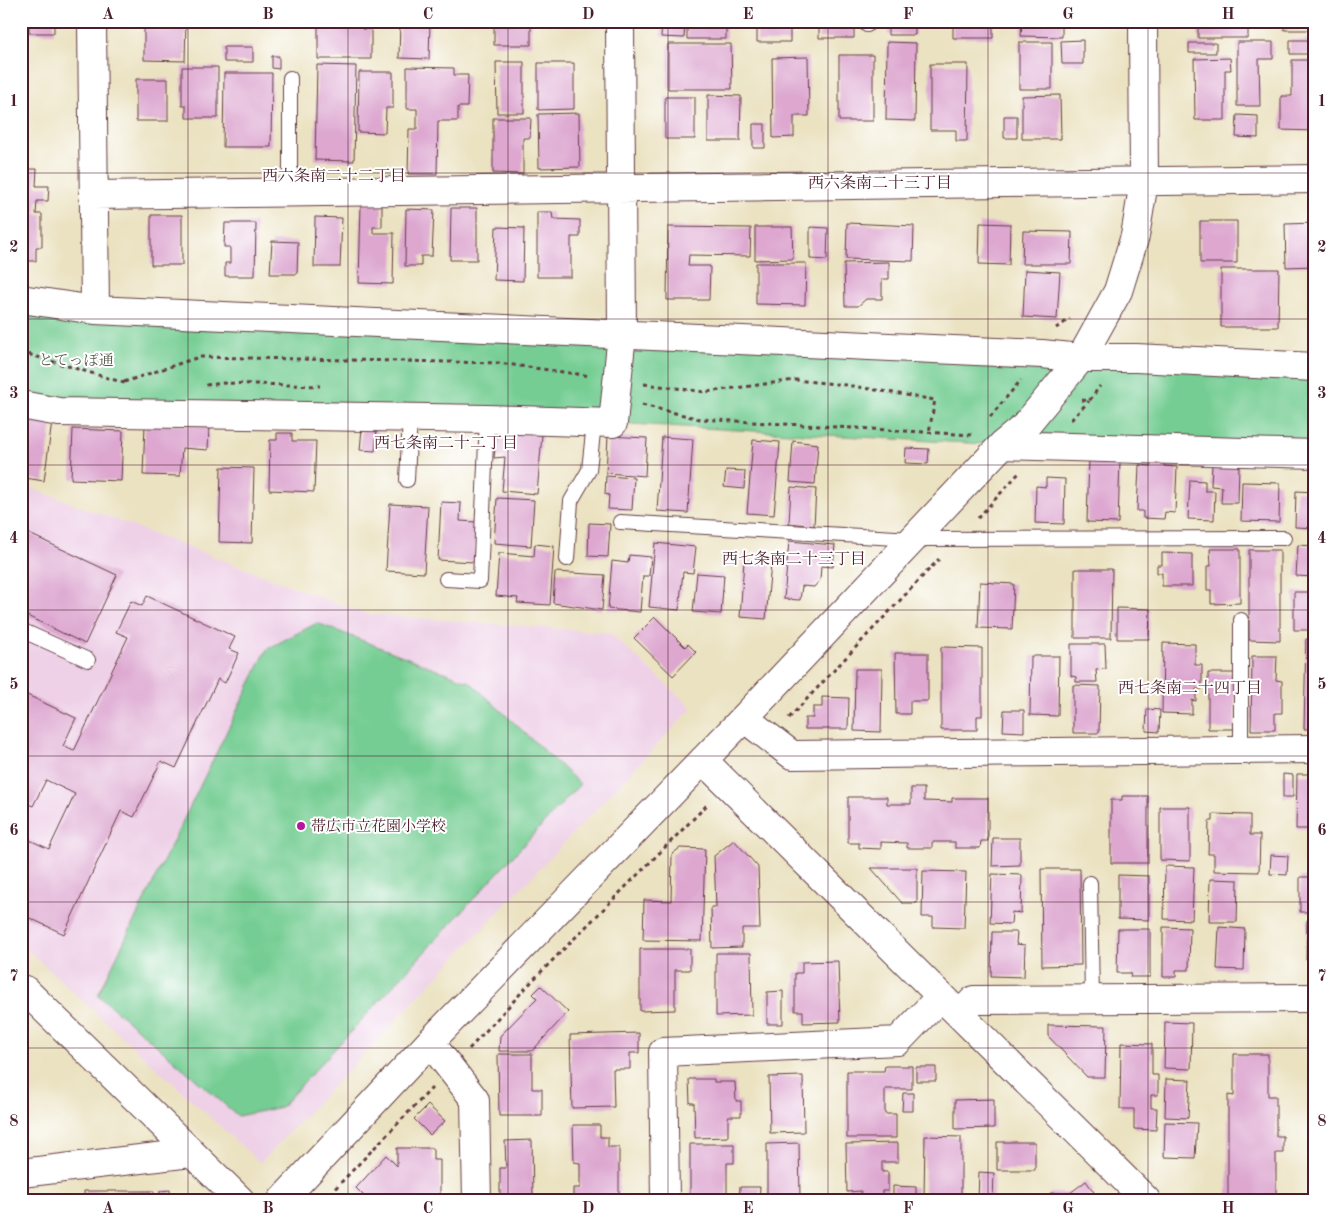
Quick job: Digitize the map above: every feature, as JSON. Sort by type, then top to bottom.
[{"type":"street","points":[[92,21],[95,310]]},
{"type":"street","points":[[21,405],[59,412],[410,417],[613,423],[622,333],[623,188],[620,21]]},
{"type":"street","points":[[282,1200],[430,1042],[744,718],[1002,445],[1025,426],[1081,358],[1118,291],[1135,236],[1144,182],[1143,21]]},
{"type":"street","points":[[93,195],[1315,179]]},
{"type":"street","points":[[21,299],[95,310],[622,333],[1042,354],[1081,358],[1136,358],[1315,367]]},
{"type":"street","points":[[1002,445],[1315,454]]},
{"type":"street","points":[[744,718],[792,755],[1315,749]]},
{"type":"street","points":[[703,760],[1146,1200]]},
{"type":"street","points":[[21,991],[25,990],[240,1200]]},
{"type":"street","points":[[665,1200],[663,1052],[898,1041],[950,1005],[974,1000],[1315,998]]},
{"type":"street","points":[[430,1042],[475,1100],[477,1200]]},
{"type":"street","points":[[21,1173],[191,1153]]},
{"type":"lane","points":[[290,78],[290,192]]},
{"type":"lane","points":[[407,480],[410,417]]},
{"type":"lane","points":[[446,579],[480,581],[487,419]]},
{"type":"lane","points":[[568,559],[571,501],[589,470],[594,423]]},
{"type":"lane","points":[[620,522],[913,539],[1284,538]]},
{"type":"lane","points":[[1240,620],[1241,750]]},
{"type":"lane","points":[[21,630],[88,660]]},
{"type":"lane","points":[[1090,883],[1092,999]]},
{"type":"path","points":[[114,385],[200,358],[499,363],[706,392],[795,380],[846,385],[935,400],[929,432]]},
{"type":"shaded area","name":"帯広市立花園小学校","points":[[21,484],[365,614],[610,633],[692,708],[260,1163],[21,944]]},
{"type":"green space","name":"とてっぽ通","points":[[21,299],[1315,367],[1315,454],[1002,445],[613,423],[21,405]]},
{"type":"green space","points":[[317,623],[470,682],[580,784],[281,1107],[238,1116],[98,995],[267,649]]},
{"type":"building","points":[[29,21],[54,21],[54,33],[29,33]]},
{"type":"building","points":[[144,21],[186,21],[185,61],[144,60]]},
{"type":"building","points":[[318,21],[362,21],[362,29],[371,29],[371,59],[318,59]]},
{"type":"building","points":[[400,21],[430,21],[429,59],[399,58]]},
{"type":"building","points":[[494,21],[531,21],[531,45],[494,45]]},
{"type":"building","points":[[662,21],[685,21],[684,38],[661,37]]},
{"type":"building","points":[[687,21],[726,21],[726,39],[687,39]]},
{"type":"building","points":[[757,21],[790,21],[790,42],[757,42]]},
{"type":"building","points":[[819,21],[854,21],[854,38],[819,38]]},
{"type":"building","points":[[888,21],[915,21],[915,35],[888,35]]},
{"type":"building","points":[[953,21],[993,21],[993,38],[953,38]]},
{"type":"building","points":[[1022,21],[1062,21],[1062,37],[1021,36]]},
{"type":"building","points":[[1198,21],[1248,21],[1248,38],[1198,38]]},
{"type":"building","points":[[1284,21],[1315,21],[1315,30],[1284,30]]},
{"type":"building","points":[[1083,40],[1083,64],[1062,64],[1061,41]]},
{"type":"building","points":[[1290,40],[1315,40],[1315,54],[1290,54]]},
{"type":"building","points":[[887,42],[916,43],[915,121],[886,120]]},
{"type":"building","points":[[1019,42],[1052,42],[1052,89],[1019,89]]},
{"type":"building","points":[[1237,42],[1273,42],[1273,59],[1259,59],[1260,106],[1237,106]]},
{"type":"building","points":[[1189,43],[1216,43],[1216,53],[1189,53]]},
{"type":"building","points":[[668,44],[731,44],[732,89],[668,89]]},
{"type":"building","points":[[224,47],[253,47],[253,62],[224,62]]},
{"type":"building","points":[[839,55],[873,55],[873,121],[839,121]]},
{"type":"building","points":[[272,56],[279,56],[279,69],[272,68]]},
{"type":"building","points":[[808,57],[809,116],[794,116],[794,137],[773,138],[772,58]]},
{"type":"building","points":[[1230,58],[1231,70],[1225,70],[1225,120],[1195,120],[1194,59]]},
{"type":"building","points":[[1292,60],[1315,60],[1315,131],[1281,130],[1281,96],[1292,96]]},
{"type":"building","points":[[496,62],[524,62],[524,113],[497,113]]},
{"type":"building","points":[[538,63],[574,63],[574,109],[538,110]]},
{"type":"building","points":[[930,64],[968,64],[967,141],[956,141],[956,130],[930,130]]},
{"type":"building","points":[[317,65],[356,66],[354,161],[315,160]]},
{"type":"building","points":[[182,67],[218,67],[218,118],[186,118],[186,106],[182,106]]},
{"type":"building","points":[[407,67],[454,68],[454,75],[468,75],[467,107],[458,107],[458,121],[438,121],[437,174],[408,174],[409,129],[417,129],[417,109],[407,109]]},
{"type":"building","points":[[359,72],[393,72],[393,108],[386,108],[385,133],[358,132]]},
{"type":"building","points":[[224,73],[272,73],[271,147],[223,147]]},
{"type":"building","points":[[136,79],[168,79],[168,121],[136,121]]},
{"type":"building","points":[[708,95],[741,96],[740,141],[708,141]]},
{"type":"building","points":[[1060,95],[1061,139],[1022,139],[1022,96]]},
{"type":"building","points":[[665,97],[695,97],[695,139],[665,139]]},
{"type":"building","points":[[579,113],[580,167],[539,168],[538,114]]},
{"type":"building","points":[[1237,115],[1258,116],[1258,138],[1236,137]]},
{"type":"building","points":[[1004,116],[1017,116],[1017,138],[1004,138]]},
{"type":"building","points":[[493,118],[531,118],[530,138],[523,138],[523,174],[493,173]]},
{"type":"building","points":[[753,124],[765,124],[765,148],[753,148]]},
{"type":"building","points":[[21,169],[37,169],[36,186],[49,186],[48,201],[37,201],[36,214],[42,214],[42,247],[36,247],[36,261],[21,261]]},
{"type":"building","points":[[361,204],[382,205],[382,227],[373,227],[373,233],[394,233],[393,284],[359,283]]},
{"type":"building","points":[[451,208],[477,208],[477,260],[450,260]]},
{"type":"building","points":[[406,209],[434,210],[432,256],[421,256],[421,266],[405,266]]},
{"type":"building","points":[[537,212],[552,212],[553,219],[580,220],[580,237],[571,237],[571,277],[537,277]]},
{"type":"building","points":[[151,215],[182,215],[182,265],[151,265]]},
{"type":"building","points":[[315,217],[342,218],[340,267],[314,267]]},
{"type":"building","points":[[1200,221],[1237,221],[1237,263],[1200,263]]},
{"type":"building","points":[[225,223],[256,223],[255,276],[225,276],[225,263],[230,263],[230,247],[224,247]]},
{"type":"building","points":[[847,223],[914,226],[913,261],[846,259]]},
{"type":"building","points":[[980,223],[1010,224],[1009,265],[979,264]]},
{"type":"building","points":[[1315,223],[1315,266],[1286,267],[1285,224]]},
{"type":"building","points":[[496,227],[524,228],[523,281],[494,280]]},
{"type":"building","points":[[668,227],[751,228],[750,256],[689,255],[688,266],[710,266],[709,300],[667,300]]},
{"type":"building","points":[[755,227],[792,227],[793,259],[755,260]]},
{"type":"building","points":[[810,227],[828,228],[827,260],[810,259]]},
{"type":"building","points":[[1023,231],[1072,232],[1071,264],[1022,264]]},
{"type":"building","points":[[272,241],[298,242],[297,274],[270,274]]},
{"type":"building","points":[[889,262],[889,279],[882,279],[882,299],[866,299],[858,306],[845,306],[844,263]]},
{"type":"building","points":[[756,263],[806,263],[805,305],[756,304]]},
{"type":"building","points":[[1221,269],[1279,269],[1278,327],[1221,327]]},
{"type":"building","points":[[1025,270],[1060,272],[1057,319],[1023,317]]},
{"type":"building","points":[[21,418],[52,422],[44,481],[25,478],[21,475]]},
{"type":"building","points":[[145,424],[209,426],[208,450],[182,448],[180,476],[143,475]]},
{"type":"building","points":[[362,428],[377,429],[375,451],[360,450]]},
{"type":"building","points":[[73,429],[123,431],[121,481],[71,479]]},
{"type":"building","points":[[497,431],[542,435],[537,494],[502,491],[505,457],[494,458]]},
{"type":"building","points":[[277,433],[292,433],[292,441],[316,441],[314,492],[269,490],[270,440],[277,440]]},
{"type":"building","points":[[608,436],[647,438],[645,476],[606,473]]},
{"type":"building","points":[[662,437],[693,439],[688,513],[657,511]]},
{"type":"building","points":[[753,440],[780,442],[774,515],[747,513]]},
{"type":"building","points":[[793,441],[818,444],[815,484],[790,482]]},
{"type":"building","points":[[906,448],[929,449],[928,464],[905,463]]},
{"type":"building","points":[[1089,459],[1120,460],[1118,523],[1087,522]]},
{"type":"building","points":[[1151,460],[1164,461],[1164,466],[1177,467],[1175,513],[1165,512],[1164,519],[1143,518],[1143,511],[1137,511],[1139,465],[1151,466]]},
{"type":"building","points":[[1212,464],[1239,465],[1238,503],[1221,503],[1222,487],[1211,486]]},
{"type":"building","points":[[221,467],[254,468],[252,543],[219,542]]},
{"type":"building","points":[[726,470],[745,471],[744,489],[724,487]]},
{"type":"building","points":[[606,476],[634,478],[632,510],[608,509],[609,495],[605,494]]},
{"type":"building","points":[[1046,478],[1065,479],[1064,524],[1035,523],[1036,486],[1046,487]]},
{"type":"building","points":[[1190,480],[1205,481],[1205,491],[1215,491],[1214,520],[1188,519]]},
{"type":"building","points":[[1242,482],[1280,483],[1279,522],[1241,521]]},
{"type":"building","points":[[791,487],[816,489],[814,526],[789,523]]},
{"type":"building","points":[[1296,491],[1315,492],[1315,528],[1295,527]]},
{"type":"building","points":[[497,498],[534,500],[531,546],[494,543]]},
{"type":"building","points":[[441,502],[461,503],[460,521],[476,522],[474,562],[438,560]]},
{"type":"building","points":[[390,504],[428,506],[424,573],[386,571]]},
{"type":"building","points":[[589,523],[610,524],[608,557],[588,556]]},
{"type":"building","points":[[21,530],[117,575],[85,644],[21,613]]},
{"type":"building","points":[[789,541],[835,545],[833,567],[821,566],[820,580],[814,587],[802,586],[800,600],[784,599]]},
{"type":"building","points":[[655,543],[696,547],[693,573],[683,572],[679,610],[649,607]]},
{"type":"building","points":[[535,544],[554,546],[550,605],[517,603],[518,598],[496,596],[499,553],[534,556]]},
{"type":"building","points":[[1298,545],[1315,546],[1315,577],[1296,576]]},
{"type":"building","points":[[1210,549],[1240,549],[1240,603],[1211,604],[1211,590],[1207,590],[1207,566],[1211,566]]},
{"type":"building","points":[[1249,550],[1280,550],[1280,641],[1249,640]]},
{"type":"building","points":[[1162,553],[1192,554],[1192,586],[1162,586],[1162,573],[1157,573],[1157,565],[1162,565]]},
{"type":"building","points":[[629,555],[651,557],[649,576],[643,576],[640,612],[608,609],[612,561],[628,563]]},
{"type":"building","points":[[744,561],[771,563],[766,619],[740,617]]},
{"type":"building","points":[[1075,569],[1112,569],[1111,638],[1075,638]]},
{"type":"building","points":[[555,572],[605,575],[602,610],[553,603]]},
{"type":"building","points":[[697,573],[724,575],[721,614],[693,612]]},
{"type":"building","points":[[980,582],[1014,584],[1012,629],[978,628]]},
{"type":"building","points":[[1294,592],[1315,592],[1315,630],[1294,630]]},
{"type":"building","points":[[147,596],[235,637],[229,649],[239,653],[225,683],[218,679],[176,768],[161,761],[134,817],[121,811],[64,934],[21,914],[21,836],[49,849],[75,794],[46,780],[33,806],[21,801],[21,692],[76,718],[63,746],[74,751],[128,637],[116,632],[131,601],[142,606]]},
{"type":"building","points":[[1117,608],[1150,609],[1149,639],[1117,639]]},
{"type":"building","points":[[655,617],[685,647],[688,644],[696,652],[673,676],[634,638]]},
{"type":"building","points":[[1306,639],[1315,639],[1315,729],[1304,729]]},
{"type":"building","points":[[1163,643],[1195,644],[1195,665],[1202,665],[1202,689],[1196,689],[1196,701],[1192,700],[1192,714],[1162,713]]},
{"type":"building","points":[[1071,644],[1105,644],[1106,669],[1096,670],[1097,682],[1076,682],[1076,677],[1071,676]]},
{"type":"building","points":[[941,647],[982,648],[982,716],[977,716],[977,730],[941,730]]},
{"type":"building","points":[[895,653],[928,653],[928,701],[910,701],[910,714],[896,714]]},
{"type":"building","points":[[1031,656],[1059,656],[1058,716],[1030,715]]},
{"type":"building","points":[[1252,656],[1277,656],[1276,680],[1282,681],[1282,713],[1275,713],[1275,730],[1251,730]]},
{"type":"building","points":[[855,669],[882,669],[881,732],[854,731]]},
{"type":"building","points":[[1208,673],[1235,673],[1235,729],[1208,729]]},
{"type":"building","points":[[1073,685],[1100,686],[1099,733],[1073,733]]},
{"type":"building","points":[[822,697],[849,698],[848,729],[805,729],[805,718],[813,718],[813,707],[822,707]]},
{"type":"building","points":[[1147,709],[1160,710],[1159,732],[1146,731]]},
{"type":"building","points":[[1004,710],[1024,710],[1024,732],[1003,731]]},
{"type":"building","points":[[1283,774],[1293,775],[1293,797],[1283,797]]},
{"type":"building","points":[[1297,774],[1315,774],[1315,829],[1296,829]]},
{"type":"building","points":[[911,788],[924,788],[924,801],[952,802],[952,798],[988,798],[988,841],[981,841],[980,848],[955,848],[955,842],[932,842],[932,848],[907,848],[907,843],[881,842],[881,849],[859,848],[859,843],[848,843],[848,797],[887,797],[887,804],[911,804]]},
{"type":"building","points":[[1122,796],[1148,796],[1148,863],[1111,863],[1111,800],[1122,800]]},
{"type":"building","points":[[1160,807],[1190,807],[1190,861],[1160,860]]},
{"type":"building","points":[[1213,814],[1250,815],[1250,835],[1260,835],[1259,872],[1214,871],[1214,854],[1208,854],[1209,821],[1213,821]]},
{"type":"building","points":[[993,838],[1020,838],[1020,865],[992,866]]},
{"type":"building","points":[[734,840],[758,867],[760,928],[742,928],[742,947],[712,948],[711,907],[716,907],[714,856]]},
{"type":"building","points":[[680,848],[705,849],[702,941],[643,940],[644,900],[671,901],[672,854]]},
{"type":"building","points":[[1271,855],[1288,856],[1287,875],[1270,874]]},
{"type":"building","points":[[1165,866],[1194,867],[1192,920],[1164,919]]},
{"type":"building","points":[[871,868],[917,868],[917,903],[902,903]]},
{"type":"building","points":[[1041,869],[1080,869],[1081,965],[1042,966]]},
{"type":"building","points":[[923,871],[966,872],[964,928],[933,927],[933,917],[922,917]]},
{"type":"building","points":[[992,874],[1022,875],[1021,913],[1012,912],[1011,924],[990,923]]},
{"type":"building","points":[[1118,875],[1149,876],[1149,920],[1118,919]]},
{"type":"building","points":[[1300,877],[1315,877],[1315,912],[1300,912]]},
{"type":"building","points":[[1210,879],[1238,880],[1237,922],[1209,922]]},
{"type":"building","points":[[1307,920],[1315,920],[1315,960],[1306,960]]},
{"type":"building","points":[[1163,927],[1190,928],[1189,970],[1176,970],[1176,977],[1163,977]]},
{"type":"building","points":[[1219,927],[1245,929],[1244,970],[1217,969]]},
{"type":"building","points":[[1118,929],[1150,929],[1150,977],[1130,977],[1131,973],[1117,973]]},
{"type":"building","points":[[992,932],[1017,932],[1016,944],[1025,945],[1024,977],[991,976]]},
{"type":"building","points":[[640,949],[690,949],[690,970],[675,970],[675,1010],[640,1011]]},
{"type":"building","points":[[716,953],[751,953],[752,1015],[716,1016]]},
{"type":"building","points":[[838,961],[840,1022],[803,1023],[803,1011],[795,1011],[795,973],[802,973],[802,962]]},
{"type":"building","points":[[541,986],[568,1012],[532,1051],[499,1051],[500,1036],[537,998],[533,994]]},
{"type":"building","points":[[783,991],[783,1024],[767,1024],[767,992]]},
{"type":"building","points":[[21,1011],[23,1011],[27,1026],[21,1027]]},
{"type":"building","points":[[1165,1022],[1192,1023],[1191,1069],[1164,1068]]},
{"type":"building","points":[[1048,1025],[1106,1026],[1105,1077],[1087,1077],[1048,1036]]},
{"type":"building","points":[[639,1033],[639,1053],[630,1053],[630,1069],[613,1069],[614,1107],[572,1108],[570,1035]]},
{"type":"building","points":[[1121,1043],[1152,1044],[1152,1075],[1158,1075],[1158,1095],[1151,1095],[1151,1108],[1157,1108],[1156,1130],[1134,1129],[1134,1109],[1120,1109]]},
{"type":"building","points":[[498,1054],[532,1054],[532,1089],[542,1089],[542,1116],[499,1116]]},
{"type":"building","points":[[1234,1054],[1268,1054],[1268,1096],[1276,1096],[1276,1136],[1283,1136],[1283,1153],[1276,1153],[1276,1200],[1228,1200],[1228,1095],[1234,1096]]},
{"type":"building","points":[[885,1066],[912,1066],[912,1089],[885,1089],[885,1114],[896,1114],[896,1138],[847,1138],[847,1071],[884,1071]]},
{"type":"building","points":[[916,1067],[936,1067],[936,1081],[916,1081]]},
{"type":"building","points":[[803,1076],[804,1132],[770,1133],[769,1077]]},
{"type":"building","points":[[689,1079],[714,1079],[714,1082],[735,1082],[736,1101],[741,1101],[741,1116],[728,1116],[728,1137],[695,1138],[694,1103],[690,1103]]},
{"type":"building","points":[[1166,1079],[1190,1080],[1188,1118],[1165,1117]]},
{"type":"building","points":[[903,1093],[913,1093],[913,1111],[902,1111]]},
{"type":"building","points":[[994,1099],[994,1128],[955,1129],[955,1100]]},
{"type":"building","points":[[428,1105],[445,1121],[430,1135],[414,1119]]},
{"type":"building","points":[[1165,1122],[1197,1123],[1195,1158],[1164,1157]]},
{"type":"building","points":[[573,1125],[600,1125],[600,1137],[608,1137],[608,1147],[619,1147],[619,1200],[573,1200],[573,1188],[580,1188],[580,1163],[574,1162]]},
{"type":"building","points":[[925,1136],[961,1137],[961,1198],[924,1198]]},
{"type":"building","points":[[532,1140],[533,1197],[500,1197],[500,1168],[506,1168],[505,1141]]},
{"type":"building","points":[[997,1142],[1035,1142],[1035,1170],[997,1170]]},
{"type":"building","points":[[799,1143],[800,1197],[767,1197],[767,1144]]},
{"type":"building","points":[[898,1143],[898,1162],[882,1162],[882,1172],[888,1172],[888,1191],[882,1191],[882,1200],[861,1200],[861,1191],[847,1192],[846,1144]]},
{"type":"building","points":[[690,1144],[734,1144],[734,1163],[727,1163],[727,1200],[690,1200]]},
{"type":"building","points":[[397,1148],[433,1148],[433,1160],[440,1160],[440,1198],[368,1200],[356,1188],[386,1155],[397,1166]]},
{"type":"building","points":[[979,1172],[994,1173],[993,1200],[978,1200]]},
{"type":"building","points":[[1086,1181],[1094,1192],[1084,1200],[1050,1200],[1050,1193],[1070,1193]]},
{"type":"building","points":[[893,1186],[916,1187],[916,1200],[893,1200]]},
{"type":"building","points":[[740,1187],[760,1187],[759,1200],[739,1200]]},
{"type":"building","points":[[170,1190],[171,1200],[160,1200],[160,1191]]},
{"type":"building","points":[[84,1191],[154,1191],[154,1200],[84,1200]]},
{"type":"building","points":[[1310,1192],[1315,1192],[1315,1200],[1308,1200]]},
{"type":"place","name":"帯広市立花園小学校","points":[[301,826]]},
{"type":"district","name":"西六条南二十二丁目","points":[[334,175]]},
{"type":"district","name":"西六条南二十三丁目","points":[[880,182]]},
{"type":"district","name":"西七条南二十二丁目","points":[[446,442]]},
{"type":"district","name":"西七条南二十三丁目","points":[[794,558]]},
{"type":"district","name":"西七条南二十四丁目","points":[[1190,687]]}]
